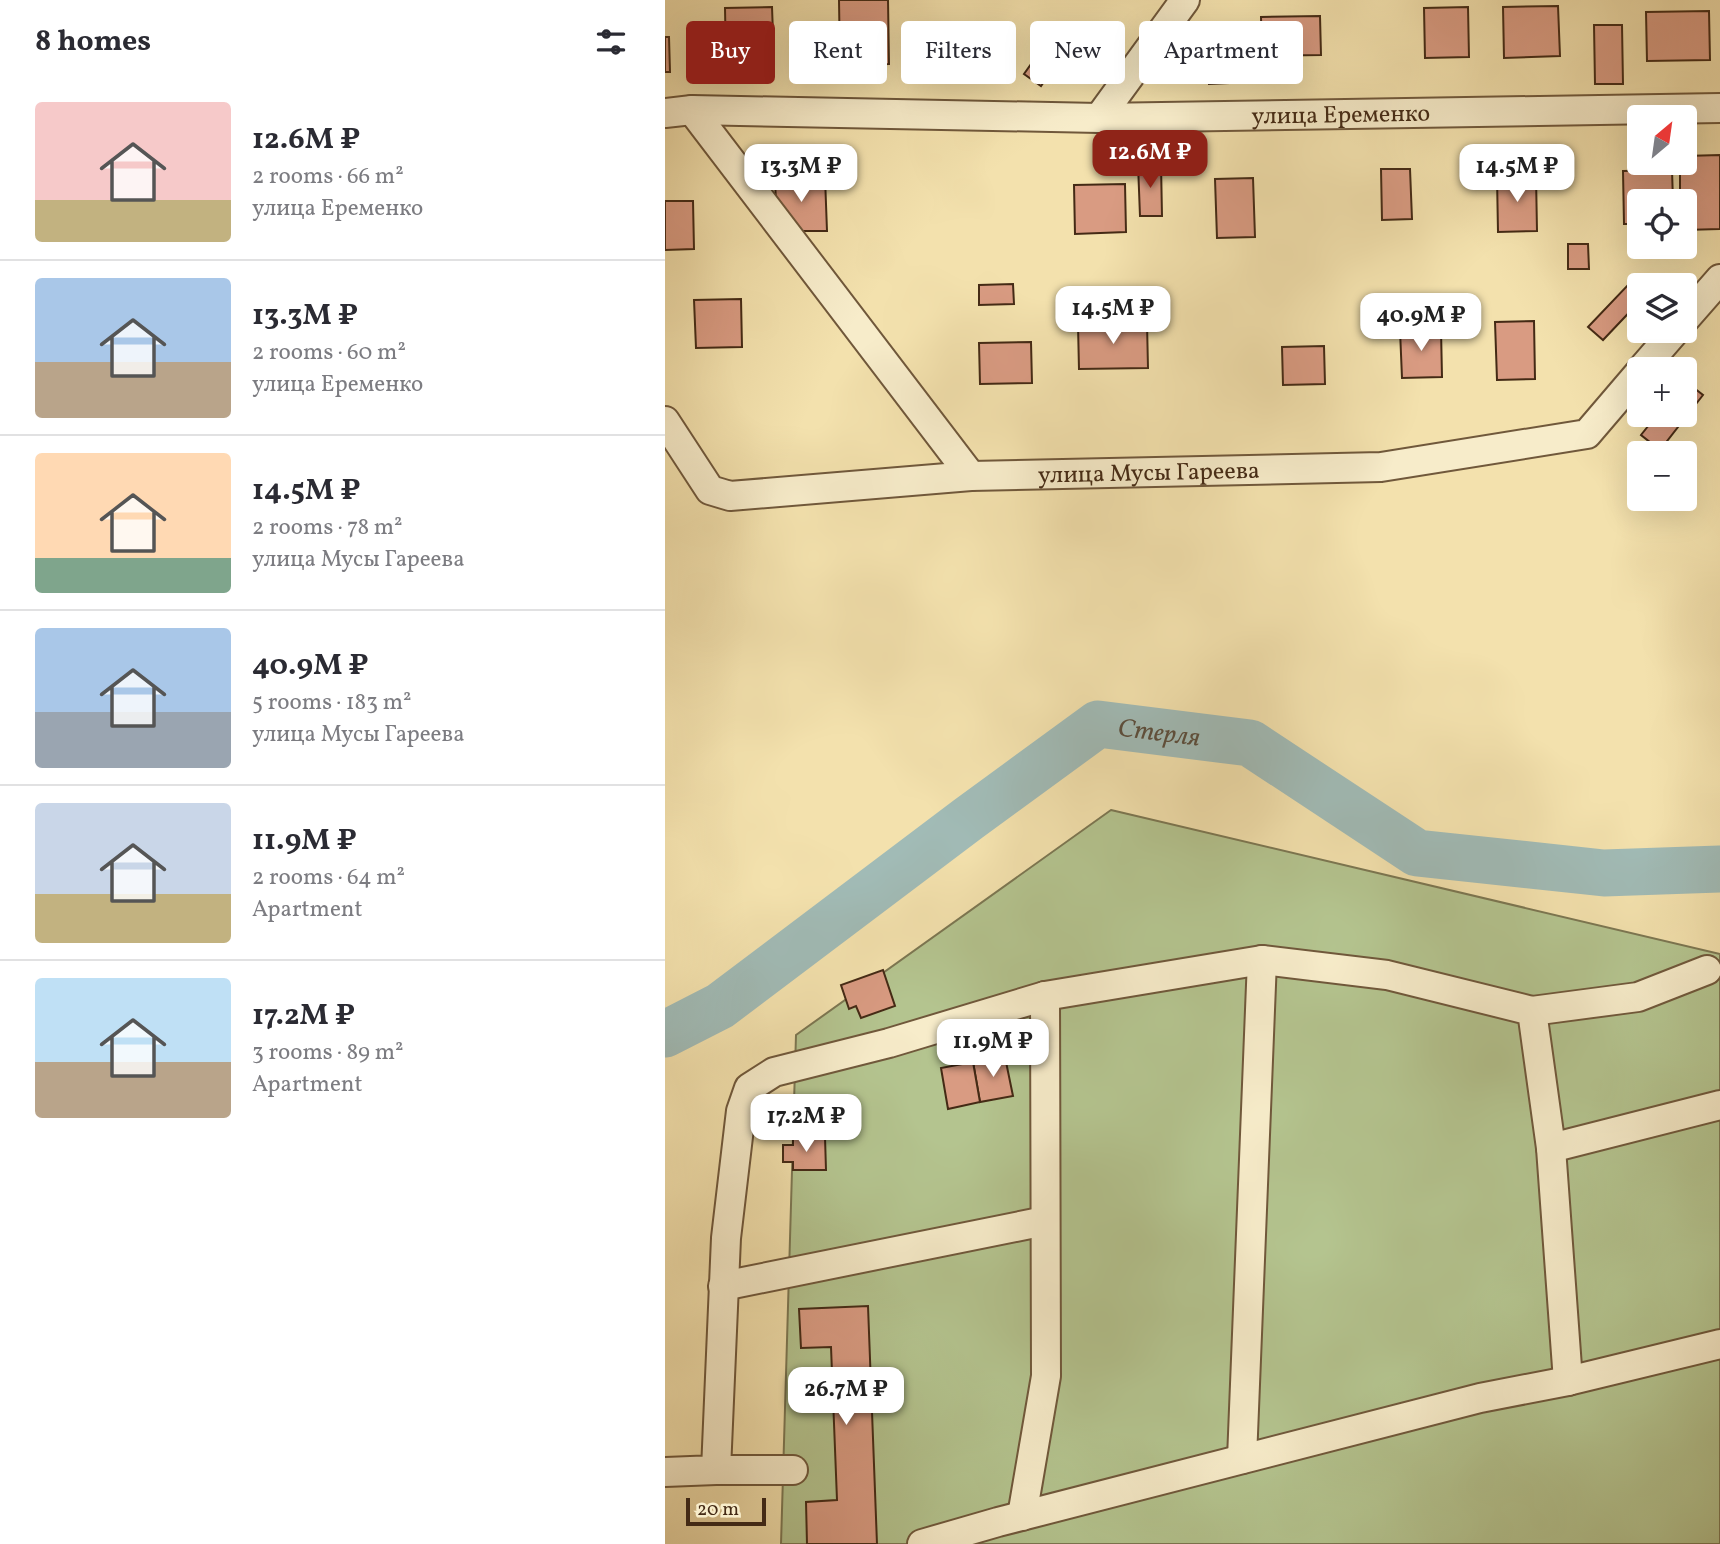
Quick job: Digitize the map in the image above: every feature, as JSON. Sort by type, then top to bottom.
[{"type":"street","points":[[1099,118],[1185,0]]},
{"type":"street","name":"улица Еременко","points":[[679,111],[1099,118],[1720,108]]},
{"type":"street","points":[[679,111],[971,476]]},
{"type":"street","points":[[1697,305],[1720,279]]},
{"type":"street","name":"улица Мусы Гареева","points":[[1653,357],[1665,343]]},
{"type":"street","name":"улица Мусы Гареева","points":[[665,421],[710,490],[730,496],[971,476],[1381,467],[1587,434],[1627,387]]},
{"type":"street","points":[[1243,1459],[1262,960]]},
{"type":"street","points":[[716,1470],[726,1238],[741,1111],[749,1088],[774,1072],[889,1043],[1045,996],[1262,960],[1387,975],[1532,1010],[1638,997],[1707,970]]},
{"type":"street","points":[[1022,1516],[1046,1376],[1045,996]]},
{"type":"street","points":[[1532,1010],[1551,1148],[1568,1381]]},
{"type":"street","points":[[1551,1148],[1720,1105]]},
{"type":"street","points":[[723,1286],[1045,1221]]},
{"type":"street","points":[[922,1544],[1480,1398],[1568,1381],[1720,1344]]},
{"type":"street","points":[[665,1472],[793,1470]]},
{"type":"green space","points":[[1111,810],[1720,954],[1720,1544],[781,1544],[796,1035]]},
{"type":"building","points":[[839,0],[888,0],[889,64],[887,21],[839,21]]},
{"type":"building","points":[[1558,6],[1560,56],[1504,58],[1503,7]]},
{"type":"building","points":[[772,7],[773,21],[725,21],[725,8]]},
{"type":"building","points":[[1468,7],[1469,57],[1425,58],[1424,8]]},
{"type":"building","points":[[1709,11],[1710,60],[1647,61],[1646,12]]},
{"type":"building","points":[[1320,16],[1321,55],[1303,55],[1303,21],[1261,21],[1261,17]]},
{"type":"building","points":[[1594,25],[1622,25],[1623,84],[1595,84]]},
{"type":"building","points":[[665,37],[669,37],[670,72],[665,72]]},
{"type":"building","points":[[1030,66],[1030,78],[1024,74]]},
{"type":"building","points":[[1720,155],[1720,229],[1697,230],[1697,189],[1680,189],[1680,175],[1697,175],[1697,156]]},
{"type":"building","points":[[1138,164],[1161,164],[1162,216],[1140,216]]},
{"type":"building","points":[[1381,169],[1410,169],[1412,219],[1382,220]]},
{"type":"building","points":[[1623,171],[1627,171],[1627,175],[1672,175],[1673,189],[1627,189],[1627,224],[1624,224]]},
{"type":"building","points":[[1536,176],[1537,231],[1498,232],[1497,177]]},
{"type":"building","points":[[825,177],[827,231],[777,231],[775,178]]},
{"type":"building","points":[[1253,178],[1255,237],[1217,238],[1215,179]]},
{"type":"building","points":[[1125,184],[1126,232],[1075,234],[1074,185]]},
{"type":"building","points":[[665,201],[693,201],[694,249],[665,250]]},
{"type":"building","points":[[1568,244],[1588,244],[1589,269],[1568,269]]},
{"type":"building","points":[[1013,284],[1014,304],[979,305],[979,285]]},
{"type":"building","points":[[1627,286],[1627,315],[1603,340],[1588,327]]},
{"type":"building","points":[[741,299],[742,347],[696,348],[694,300]]},
{"type":"building","points":[[1534,321],[1535,379],[1497,380],[1495,322]]},
{"type":"building","points":[[1147,323],[1148,368],[1079,369],[1078,325]]},
{"type":"building","points":[[1441,329],[1442,377],[1402,378],[1400,330]]},
{"type":"building","points":[[1031,342],[1032,383],[980,384],[979,343]]},
{"type":"building","points":[[1324,346],[1325,384],[1283,385],[1282,347]]},
{"type":"building","points":[[1697,390],[1703,395],[1697,403]]},
{"type":"building","points":[[1647,427],[1678,427],[1667,441],[1649,441],[1641,435]]},
{"type":"building","points":[[883,970],[895,1006],[861,1018],[856,1006],[849,1009],[841,985]]},
{"type":"building","points":[[1005,1057],[1013,1096],[980,1102],[973,1062]]},
{"type":"building","points":[[973,1062],[980,1102],[948,1109],[941,1068]]},
{"type":"building","points":[[793,1137],[825,1137],[826,1170],[793,1170],[793,1162],[783,1162],[783,1145],[793,1145]]},
{"type":"building","points":[[868,1306],[877,1544],[807,1544],[806,1502],[837,1500],[831,1347],[801,1348],[799,1309]]},
{"type":"waterway","name":"Стерля","points":[[665,1034],[720,1006],[1098,724],[1250,743],[1417,853],[1604,873],[1720,869]]}]
